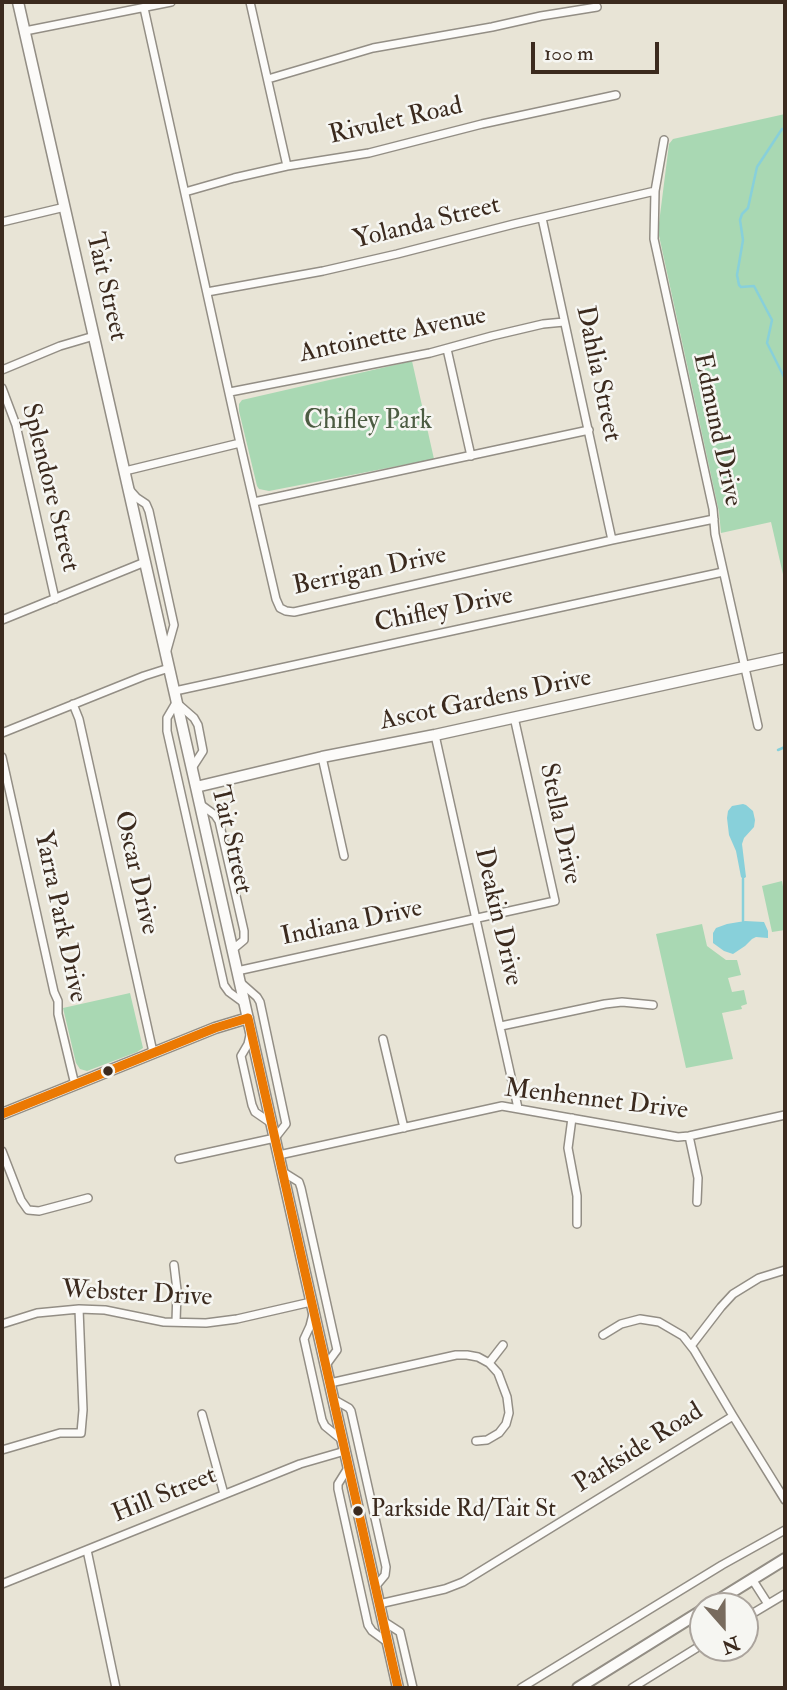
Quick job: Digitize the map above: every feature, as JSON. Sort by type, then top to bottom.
[{"type":"main road","points":[[731,1592],[785,1559]]},
{"type":"main road","points":[[578,1688],[689,1619]]},
{"type":"street","name":"Tait Street","points":[[18,2],[398,1688]]},
{"type":"street","points":[[25,31],[172,2]]},
{"type":"street","points":[[250,2],[287,166]]},
{"type":"street","points":[[268,79],[373,48],[597,7]]},
{"type":"street","name":"Berrigan Drive","points":[[144,8],[240,443],[276,599],[281,608],[290,612],[714,520]]},
{"type":"street","name":"Rivulet Road","points":[[185,192],[287,166],[369,153],[482,124],[616,95]]},
{"type":"street","name":"Edmund Drive","points":[[664,140],[655,191],[654,239],[758,726]]},
{"type":"street","name":"Yolanda Street","points":[[207,292],[323,271],[655,191]]},
{"type":"street","points":[[2,222],[65,207]]},
{"type":"street","name":"Dahlia Street","points":[[541,218],[612,540]]},
{"type":"street","name":"Antoinette Avenue","points":[[230,393],[447,349],[492,335],[543,324],[564,322]]},
{"type":"street","points":[[2,370],[94,336]]},
{"type":"street","points":[[447,349],[471,456]]},
{"type":"street","name":"Splendore Street","points":[[2,388],[16,425],[55,598]]},
{"type":"street","points":[[254,502],[589,430]]},
{"type":"street","points":[[125,471],[240,443]]},
{"type":"street","points":[[129,489],[146,504],[149,511],[174,625],[166,653]]},
{"type":"street","points":[[2,620],[145,562]]},
{"type":"street","name":"Chifley Drive","points":[[176,699],[723,572]]},
{"type":"street","name":"Ascot Gardens Drive","points":[[196,787],[322,757],[435,735],[785,658]]},
{"type":"street","points":[[2,733],[169,668]]},
{"type":"street","points":[[192,768],[203,751],[197,723],[176,699],[167,718],[167,732],[224,982],[227,990],[244,1003]]},
{"type":"street","name":"Oscar Drive","points":[[74,704],[153,1052]]},
{"type":"street","name":"Stella Drive","points":[[475,919],[555,901],[514,717]]},
{"type":"street","name":"Deakin Drive","points":[[435,735],[518,1108]]},
{"type":"street","name":"Yarra Park Drive","points":[[2,757],[75,1085]]},
{"type":"street","points":[[322,757],[344,856]]},
{"type":"street","points":[[200,804],[218,819],[235,891],[244,937],[232,950]]},
{"type":"street","name":"Indiana Drive","points":[[238,976],[475,919]]},
{"type":"street","points":[[179,1159],[275,1138],[286,1122],[260,1004],[238,976]]},
{"type":"street","points":[[501,1026],[601,1004],[622,1002],[653,1005]]},
{"type":"street","points":[[2,1114],[153,1052],[248,1018]]},
{"type":"street","points":[[383,1039],[404,1128]]},
{"type":"street","name":"Menhennet Drive","points":[[279,1155],[499,1107],[518,1108],[678,1137],[785,1115]]},
{"type":"street","points":[[572,1118],[568,1148],[578,1196],[577,1224]]},
{"type":"street","points":[[689,1136],[698,1178],[697,1202]]},
{"type":"street","points":[[2,1151],[21,1200],[28,1210],[39,1211],[88,1198]]},
{"type":"street","points":[[282,1171],[300,1184],[304,1199],[337,1349],[326,1365]]},
{"type":"street","points":[[174,1265],[177,1290],[176,1322]]},
{"type":"street","points":[[691,1346],[733,1294],[759,1278],[785,1270]]},
{"type":"street","points":[[312,1307],[311,1324],[304,1339],[319,1407],[324,1425],[344,1446]]},
{"type":"street","name":"Webster Drive","points":[[2,1324],[37,1313],[79,1309],[105,1310],[152,1320],[206,1323],[312,1307]]},
{"type":"street","points":[[2,1450],[60,1433],[81,1433],[83,1416],[79,1309]]},
{"type":"street","points":[[603,1335],[625,1322],[648,1319],[672,1328],[683,1336],[785,1500]]},
{"type":"street","points":[[489,1363],[503,1345]]},
{"type":"street","points":[[330,1383],[456,1355],[471,1356],[489,1363],[500,1378],[508,1401],[508,1417],[504,1428],[497,1435],[476,1441]]},
{"type":"street","points":[[333,1399],[351,1411],[386,1567],[385,1575],[375,1587]]},
{"type":"street","points":[[202,1414],[224,1494]]},
{"type":"street","name":"Parkside Road","points":[[379,1604],[445,1589],[463,1582],[733,1416]]},
{"type":"street","name":"Hill Street","points":[[2,1584],[344,1446]]},
{"type":"street","points":[[348,1468],[339,1482],[338,1489],[369,1627],[388,1643]]},
{"type":"street","points":[[521,1688],[722,1564],[785,1530]]},
{"type":"street","points":[[87,1550],[116,1688]]},
{"type":"street","points":[[752,1579],[768,1604]]},
{"type":"street","points":[[759,1609],[785,1594]]},
{"type":"street","points":[[383,1621],[400,1633],[413,1688]]},
{"type":"street","points":[[632,1688],[689,1653]]},
{"type":"green space","points":[[785,114],[785,583],[771,522],[721,533],[719,512],[658,231],[669,144],[673,139]]},
{"type":"green space","name":"Chifley Park","points":[[412,361],[434,459],[269,491],[259,489],[239,411],[242,400]]},
{"type":"green space","points":[[782,881],[785,930],[772,932],[762,886]]},
{"type":"green space","points":[[702,924],[707,946],[726,960],[737,960],[741,975],[728,978],[732,992],[744,990],[747,1004],[741,1006],[742,1009],[722,1013],[733,1059],[686,1068],[656,934]]},
{"type":"green space","points":[[130,993],[143,1048],[87,1071],[80,1069],[76,1063],[63,1008]]},
{"type":"water","points":[[743,804],[753,811],[755,820],[754,827],[742,844],[746,877],[743,879],[729,835],[727,818],[732,806]]},
{"type":"water","points":[[745,921],[764,922],[768,938],[756,937],[733,954],[713,943],[716,928]]},
{"type":"waterway","points":[[785,129],[782,129],[757,167],[748,208],[740,220],[743,240],[737,275],[741,287],[754,286],[772,320],[767,343],[785,379]]},
{"type":"waterway","points":[[778,750],[785,747]]},
{"type":"waterway","points":[[743,879],[743,921]]},
{"type":"transit line","points":[[248,1018],[398,1688]]},
{"type":"transit line","points":[[2,1114],[215,1028],[248,1018]]},
{"type":"place","name":"Parkside Rd/Tait St","points":[[358,1511]]}]
